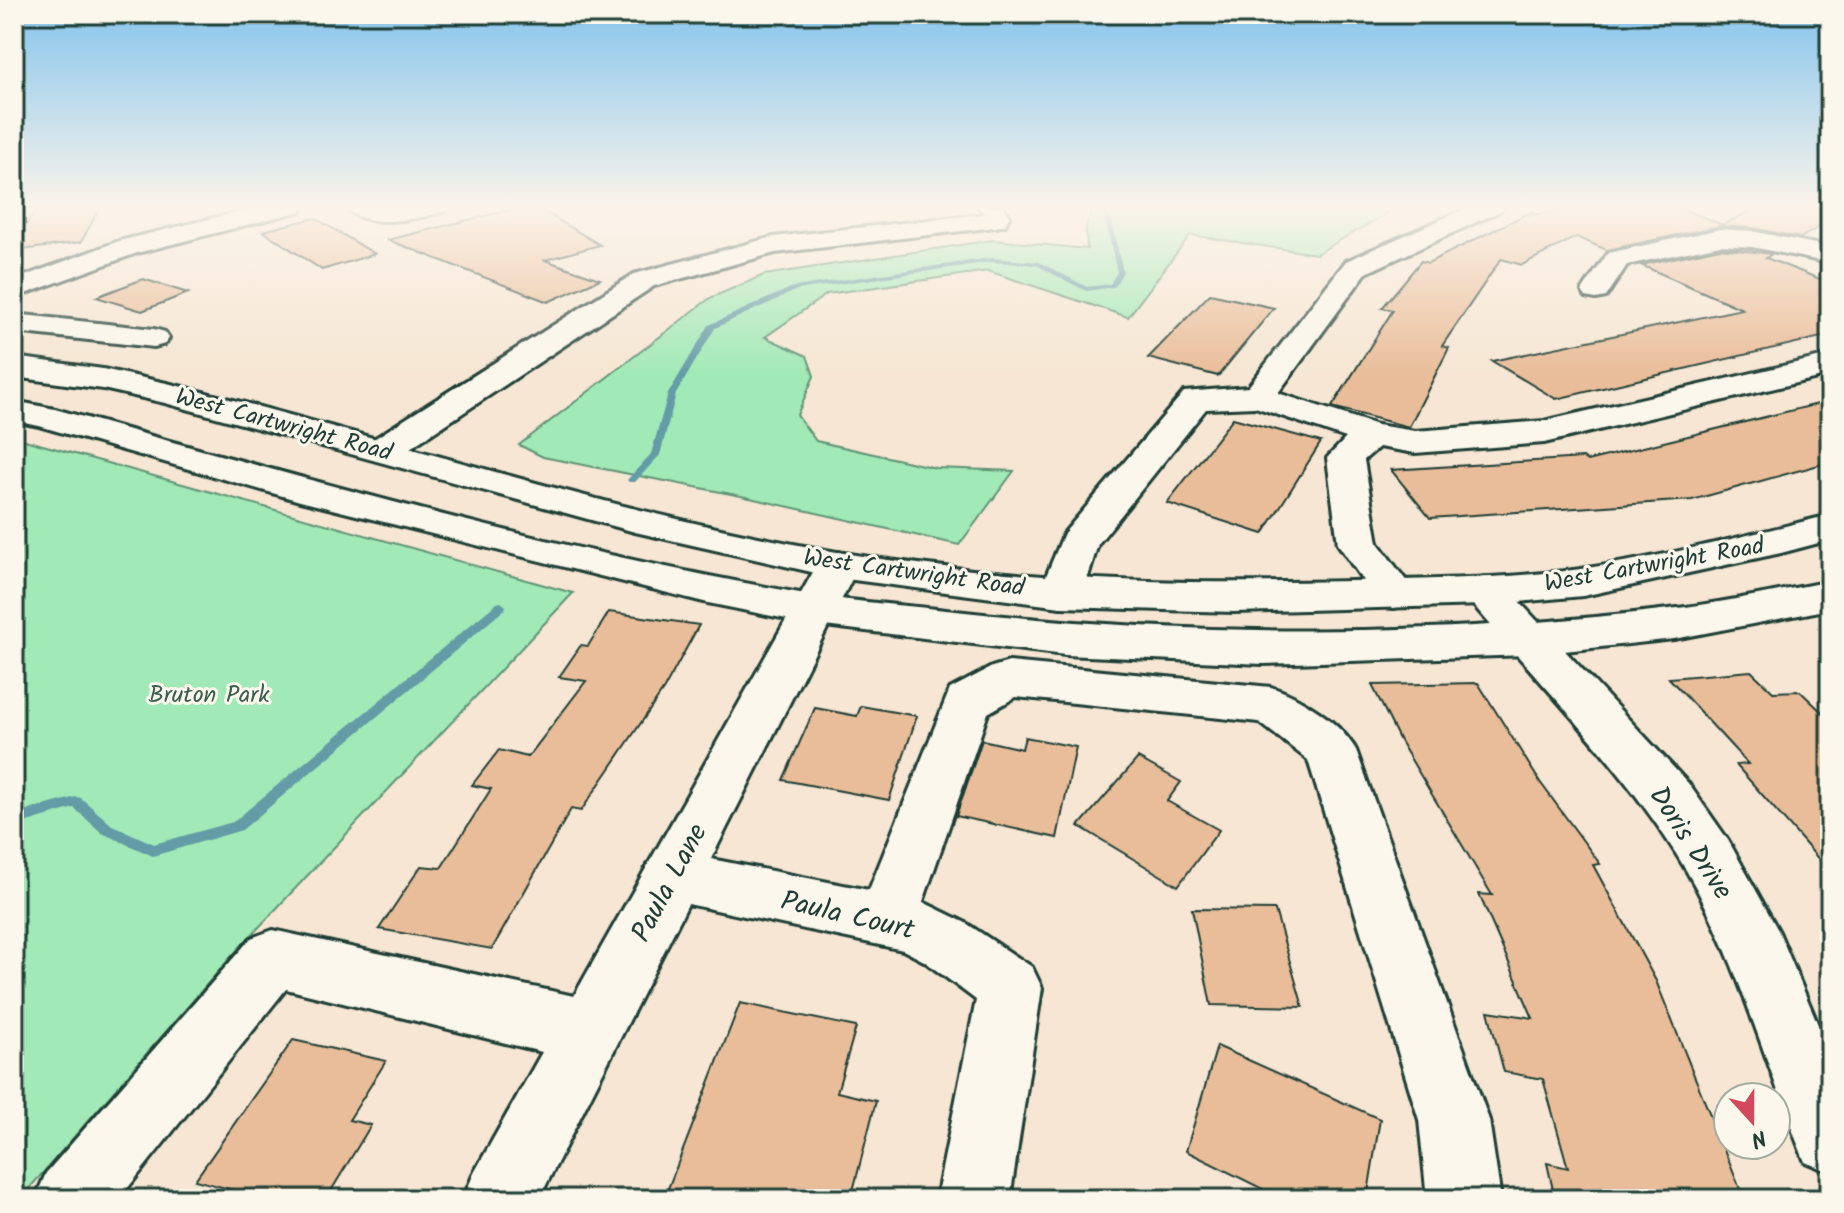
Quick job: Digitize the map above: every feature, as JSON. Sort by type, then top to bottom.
[{"type":"main road","points":[[14,290],[81,263]]},
{"type":"main road","points":[[314,493],[382,450],[640,269],[675,263]]},
{"type":"main road","points":[[1258,397],[1356,267],[1366,263]]},
{"type":"main road","points":[[1596,291],[1615,263]]},
{"type":"main road","points":[[14,323],[154,338]]},
{"type":"main road","points":[[1061,593],[1078,542],[1196,399],[1258,397],[1371,435],[1415,442],[1544,432],[1830,365]]},
{"type":"main road","name":"West Cartwright Road","points":[[14,367],[103,379],[171,394],[635,520],[827,588],[1080,640],[1263,648],[1528,639],[1674,624],[1830,595]]},
{"type":"main road","name":"West Cartwright Road","points":[[14,411],[43,416],[314,493],[592,563],[827,588],[1234,598],[1485,591],[1583,582],[1781,541],[1830,527]]},
{"type":"main road","points":[[1371,435],[1345,458],[1358,544],[1394,594]]},
{"type":"main road","name":"Paula Lane","points":[[500,1199],[827,588]]},
{"type":"main road","name":"Doris Drive","points":[[1485,591],[1669,798],[1708,857],[1757,952],[1830,1137]]},
{"type":"main road","points":[[887,920],[967,702],[1009,679],[1271,705],[1330,750],[1454,1120],[1464,1199]]},
{"type":"main road","name":"Paula Court","points":[[671,876],[914,926],[945,942],[1010,988],[973,1199]]},
{"type":"main road","points":[[72,1199],[273,958],[589,1031]]},
{"type":"green space","points":[[845,263],[1169,263],[1128,317],[988,271],[827,294],[765,337],[807,356],[814,376],[797,415],[816,441],[936,468],[1014,471],[959,545],[741,496],[543,457],[519,445],[710,298],[764,275]]},
{"type":"green space","name":"Bruton Park","points":[[14,437],[573,593],[230,958],[20,1199],[14,1199]]},
{"type":"building","points":[[311,263],[346,263],[322,270]]},
{"type":"building","points":[[446,263],[553,263],[600,279],[548,302]]},
{"type":"building","points":[[1420,263],[1499,263],[1442,346],[1449,348],[1409,427],[1332,407],[1393,310],[1382,308]]},
{"type":"building","points":[[1778,263],[1830,283],[1830,335],[1556,399],[1492,361],[1742,309],[1641,265]]},
{"type":"building","points":[[143,279],[188,293],[142,311],[96,297]]},
{"type":"building","points":[[1210,294],[1274,308],[1218,376],[1148,358]]},
{"type":"building","points":[[1830,401],[1830,462],[1692,500],[1430,518],[1391,470],[1583,458],[1587,461]]},
{"type":"building","points":[[1233,418],[1321,442],[1263,534],[1167,503]]},
{"type":"building","points":[[609,612],[699,625],[664,689],[581,811],[571,809],[492,949],[379,929],[421,866],[441,868],[491,789],[472,785],[499,750],[528,757],[586,681],[559,677],[581,645],[588,646]]},
{"type":"building","points":[[1751,671],[1773,692],[1800,691],[1830,720],[1830,872],[1736,765],[1748,764],[1669,678]]},
{"type":"building","points":[[1478,683],[1540,782],[1600,864],[1593,865],[1656,981],[1712,1120],[1712,1161],[1729,1161],[1744,1199],[1555,1199],[1547,1163],[1568,1168],[1543,1079],[1504,1072],[1488,1011],[1533,1018],[1479,894],[1492,895],[1400,741],[1372,685]]},
{"type":"building","points":[[861,706],[917,716],[889,800],[783,780],[815,708],[857,716]]},
{"type":"building","points":[[1025,737],[1076,747],[1057,838],[956,816],[982,740],[1022,749]]},
{"type":"building","points":[[1138,758],[1181,782],[1167,801],[1219,830],[1178,886],[1079,826]]},
{"type":"building","points":[[1192,909],[1275,910],[1303,1007],[1211,1005]]},
{"type":"building","points":[[740,1003],[856,1027],[837,1092],[876,1101],[851,1199],[664,1199]]},
{"type":"building","points":[[293,1040],[386,1061],[349,1120],[371,1125],[326,1199],[268,1199],[195,1180]]},
{"type":"building","points":[[1217,1046],[1380,1119],[1367,1199],[1283,1199],[1186,1151]]},
{"type":"waterway","points":[[632,480],[655,455],[672,394],[712,327],[795,288],[973,263]]},
{"type":"waterway","points":[[1031,263],[1086,289],[1112,286],[1120,272],[1118,263]]},
{"type":"waterway","points":[[14,820],[76,802],[107,829],[153,850],[237,826],[501,606]]}]
